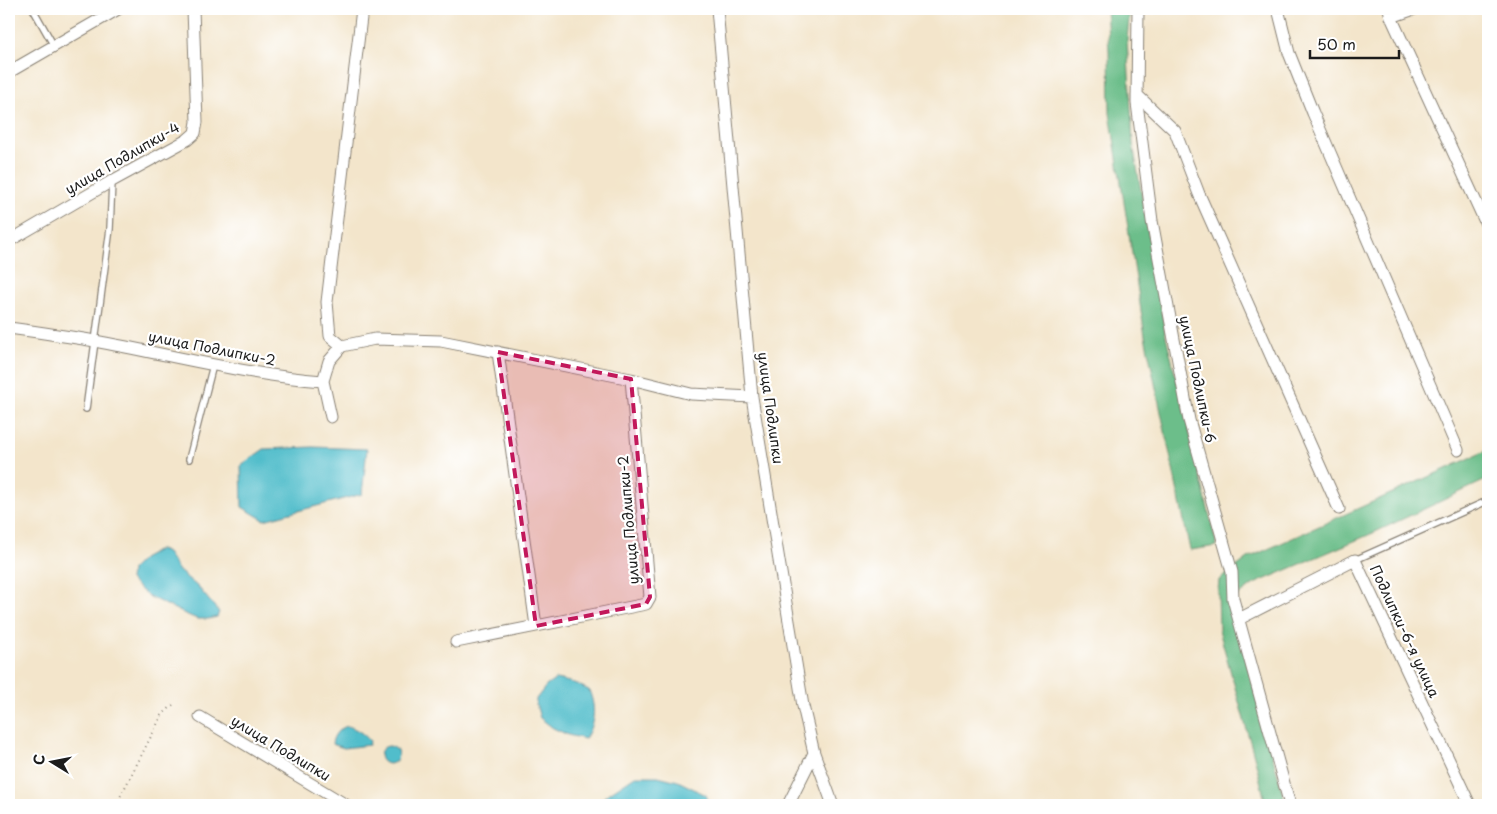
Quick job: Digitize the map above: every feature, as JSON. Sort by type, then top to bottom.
[{"type":"street","points":[[9,72],[118,9]]},
{"type":"street","name":"улица Подлипки-4","points":[[9,241],[187,140],[195,133],[197,122],[194,9]]},
{"type":"street","points":[[342,346],[330,336],[327,302],[362,9]]},
{"type":"street","name":"улица Подлипки","points":[[718,9],[752,397],[802,706],[814,754],[833,805]]},
{"type":"street","name":"улица Подлипки-6","points":[[1138,9],[1137,95],[1152,221],[1189,420],[1232,572],[1233,599],[1290,805]]},
{"type":"street","points":[[1278,9],[1289,53],[1313,113],[1458,450]]},
{"type":"street","points":[[1414,9],[1390,13],[1488,228]]},
{"type":"street","points":[[1137,95],[1175,131],[1199,194],[1339,509]]},
{"type":"street","points":[[9,328],[95,341]]},
{"type":"street","points":[[331,417],[324,381],[329,361],[342,346],[375,339],[442,341],[691,394],[752,397]]},
{"type":"street","name":"улица Подлипки-2","points":[[95,341],[213,365],[294,379],[324,381]]},
{"type":"street","points":[[498,352],[536,626]]},
{"type":"street","name":"улица Подлипки-2","points":[[456,642],[646,604],[650,597],[631,380]]},
{"type":"street","name":"Подлипки-6-я улица","points":[[1239,619],[1355,560],[1470,805]]},
{"type":"street","name":"улица Подлипки","points":[[200,717],[346,805]]},
{"type":"street","points":[[788,805],[814,754]]},
{"type":"lane","points":[[33,9],[54,46]]},
{"type":"lane","points":[[86,409],[110,228],[112,181]]},
{"type":"lane","points":[[189,459],[213,365]]},
{"type":"lane","points":[[1355,560],[1488,502]]},
{"type":"path","points":[[116,805],[162,715],[173,705]]},
{"type":"highlighted area","points":[[498,352],[631,379],[650,597],[646,604],[536,626]]},
{"type":"green space","points":[[1106,9],[1130,9],[1127,40],[1133,144],[1165,332],[1217,546],[1190,550],[1145,336],[1110,113]]},
{"type":"green space","points":[[1488,450],[1488,479],[1373,533],[1254,584],[1230,602],[1286,805],[1266,805],[1219,630],[1219,580],[1248,558]]},
{"type":"water","points":[[313,447],[367,449],[362,494],[264,520],[242,507],[241,465],[264,449]]},
{"type":"water","points":[[160,549],[167,553],[179,571],[198,587],[219,612],[217,617],[197,619],[148,596],[130,580],[131,570],[142,559]]},
{"type":"water","points":[[556,679],[574,683],[589,690],[593,703],[593,721],[585,739],[568,735],[553,728],[540,718],[536,699],[546,686]]},
{"type":"water","points":[[348,726],[365,736],[370,741],[369,745],[344,748],[332,744],[337,732]]},
{"type":"water","points":[[389,746],[395,749],[398,755],[395,761],[389,764],[383,761],[380,755],[383,749]]},
{"type":"water","points":[[635,776],[658,776],[678,781],[706,795],[710,805],[599,805],[605,796]]}]
